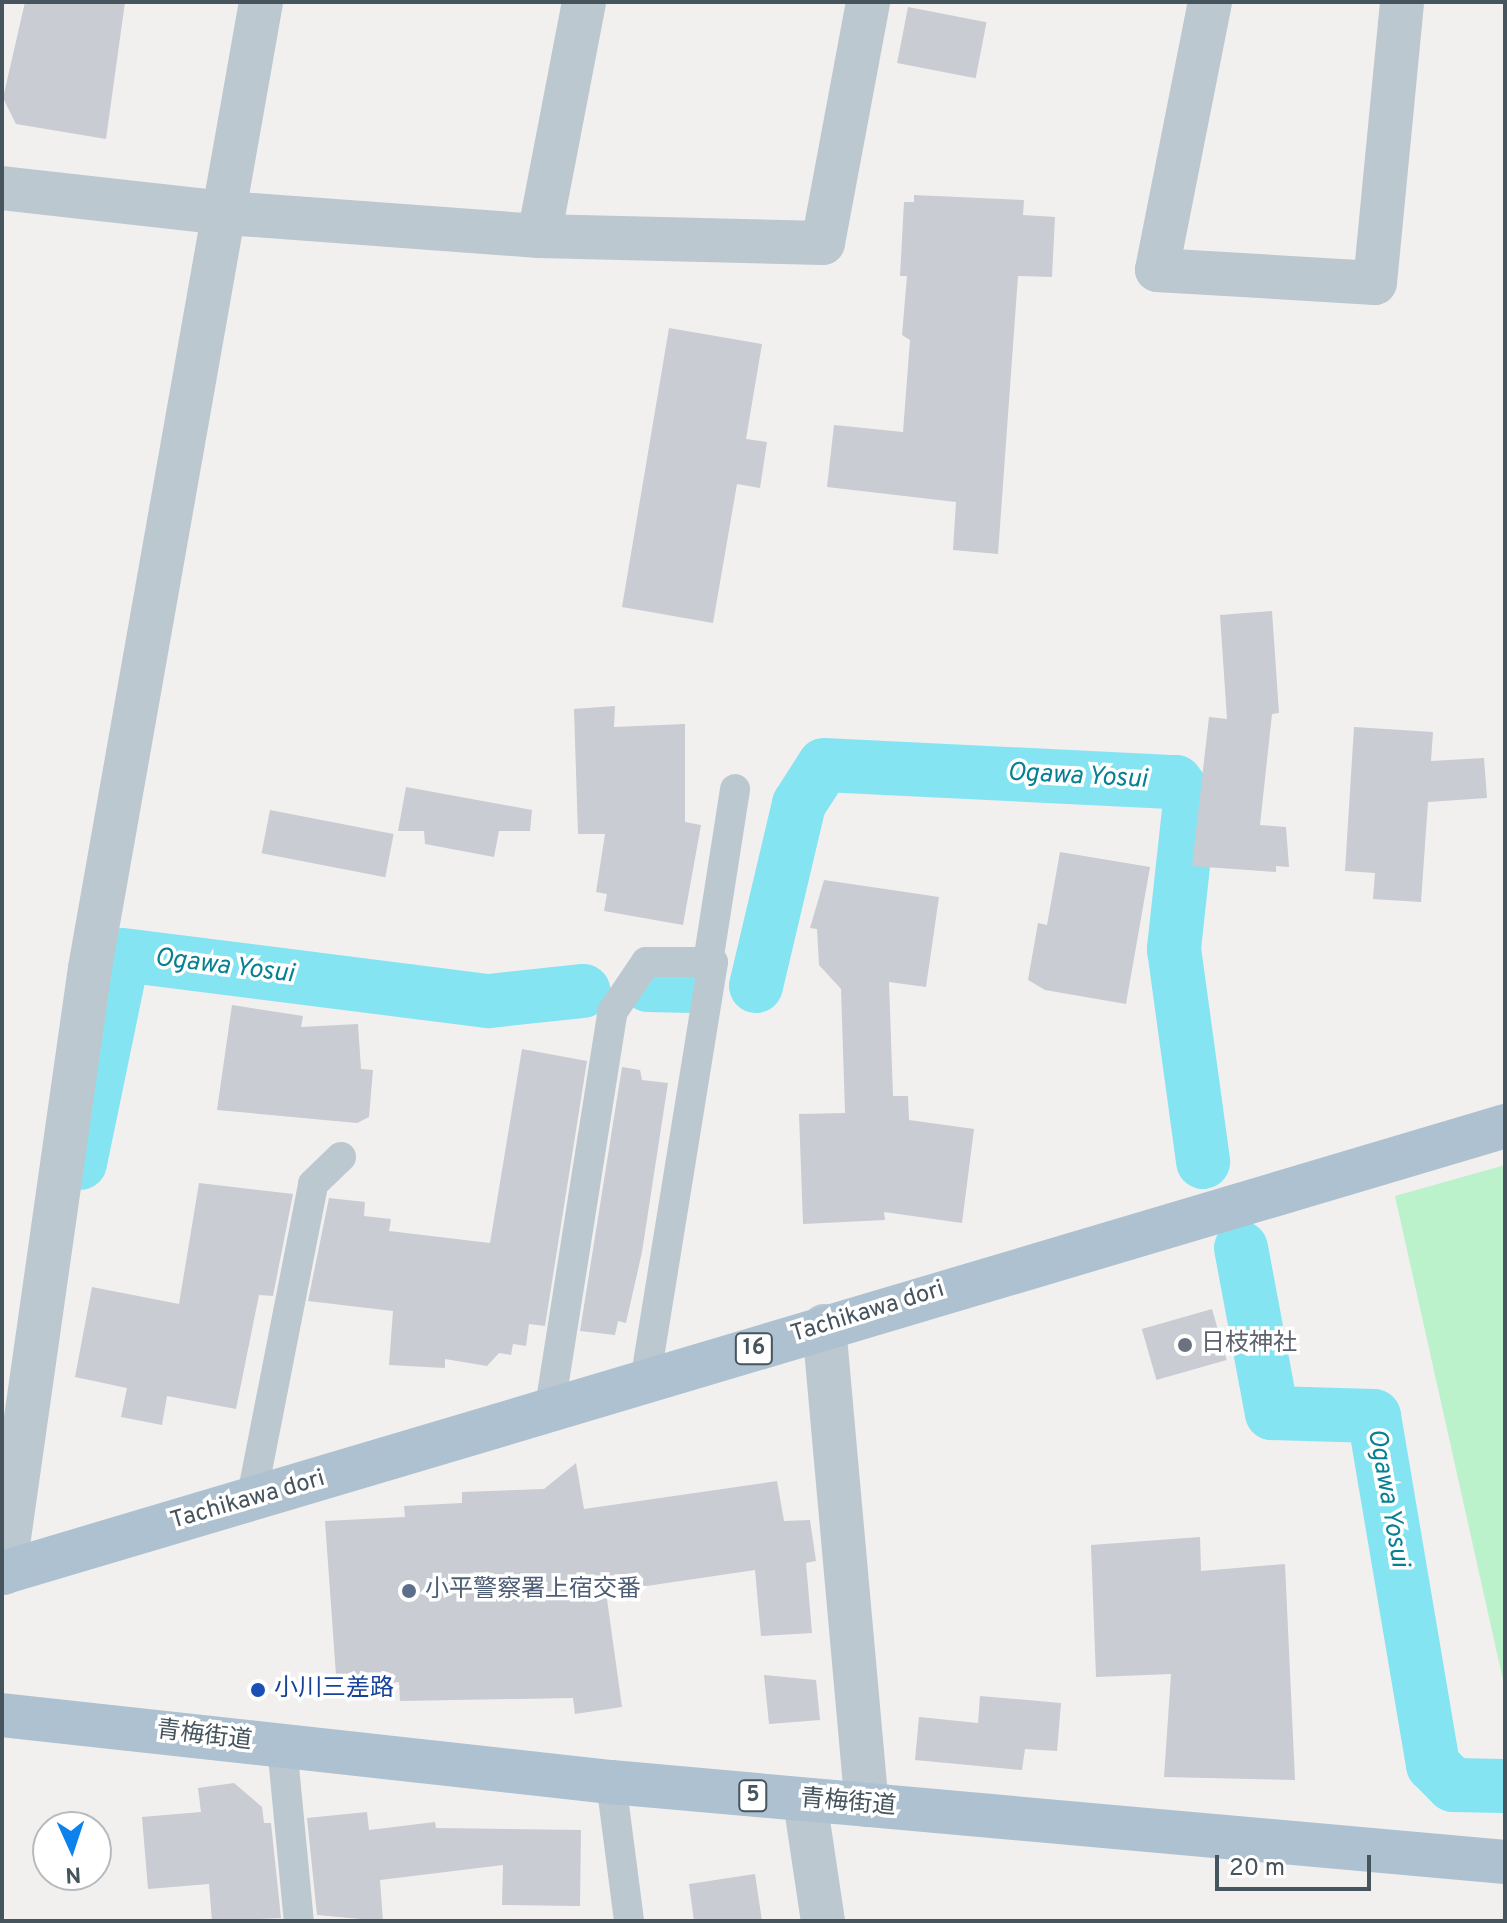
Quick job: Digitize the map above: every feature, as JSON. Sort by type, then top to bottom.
[{"type":"main road","name":"Tachikawa dori","points":[[3,1573],[644,1386],[824,1326],[1505,1126]]},
{"type":"main road","name":"青梅街道","points":[[2,1715],[805,1801],[1505,1862]]},
{"type":"street","points":[[3,1573],[90,968],[261,2]]},
{"type":"street","points":[[539,236],[584,2]]},
{"type":"street","points":[[2,188],[226,213],[539,236],[823,243],[868,2]]},
{"type":"street","points":[[1210,2],[1157,270],[1375,283],[1402,2]]},
{"type":"street","points":[[824,1326],[867,1805]]},
{"type":"street","points":[[805,1801],[823,1921]]},
{"type":"lane","points":[[708,962],[735,789]]},
{"type":"lane","points":[[549,1413],[613,1011],[646,962],[713,962],[644,1386]]},
{"type":"lane","points":[[251,1501],[313,1184],[341,1157]]},
{"type":"lane","points":[[282,1746],[299,1921]]},
{"type":"lane","points":[[611,1782],[629,1921]]},
{"type":"green space","points":[[1505,1165],[1505,1689],[1395,1196]]},
{"type":"building","points":[[25,2],[125,2],[106,139],[16,124],[3,98]]},
{"type":"building","points":[[908,7],[987,22],[976,78],[897,63]]},
{"type":"building","points":[[914,195],[1024,200],[1023,215],[1055,217],[1052,277],[1018,276],[998,554],[953,550],[956,502],[827,487],[834,425],[903,432],[910,340],[902,335],[907,276],[900,276],[904,202],[914,202]]},
{"type":"building","points":[[669,328],[762,344],[746,439],[767,442],[760,488],[737,484],[713,623],[622,607]]},
{"type":"building","points":[[1272,611],[1279,713],[1272,714],[1260,825],[1286,827],[1289,867],[1276,866],[1276,872],[1192,866],[1209,717],[1227,719],[1220,615]]},
{"type":"building","points":[[615,706],[614,727],[685,724],[685,822],[701,825],[683,925],[604,911],[607,894],[596,892],[605,834],[578,834],[574,709]]},
{"type":"building","points":[[1354,727],[1433,732],[1431,761],[1484,758],[1487,798],[1428,802],[1421,902],[1373,899],[1375,873],[1345,871]]},
{"type":"building","points":[[406,787],[532,810],[530,831],[499,831],[494,857],[425,844],[424,831],[398,831]]},
{"type":"building","points":[[270,810],[394,834],[385,877],[262,853]]},
{"type":"building","points":[[1060,852],[1150,867],[1126,1004],[1045,990],[1028,980],[1038,923],[1047,925]]},
{"type":"building","points":[[824,880],[939,897],[926,987],[889,982],[893,1096],[908,1096],[909,1120],[974,1129],[962,1223],[884,1212],[885,1220],[803,1224],[799,1114],[845,1113],[841,989],[819,965],[817,929],[810,928]]},
{"type":"building","points":[[232,1005],[303,1016],[301,1027],[358,1024],[361,1069],[373,1070],[369,1117],[357,1123],[217,1110]]},
{"type":"building","points":[[522,1049],[587,1061],[545,1326],[529,1324],[526,1346],[513,1344],[511,1355],[499,1353],[487,1366],[445,1359],[445,1368],[389,1365],[393,1311],[308,1301],[329,1198],[365,1202],[364,1216],[391,1219],[389,1231],[490,1243]]},
{"type":"building","points":[[622,1067],[640,1070],[642,1080],[668,1083],[642,1252],[626,1323],[618,1321],[615,1335],[580,1331]]},
{"type":"building","points":[[199,1183],[293,1194],[273,1296],[259,1295],[236,1409],[167,1396],[162,1425],[121,1417],[127,1388],[75,1377],[92,1287],[179,1304]]},
{"type":"building","points":[[1212,1309],[1227,1360],[1156,1380],[1142,1329]]},
{"type":"building","points":[[576,1463],[584,1509],[777,1481],[784,1521],[810,1520],[816,1561],[806,1563],[812,1633],[761,1636],[755,1570],[606,1592],[622,1707],[575,1714],[573,1698],[400,1701],[399,1682],[337,1689],[325,1521],[405,1517],[404,1506],[462,1503],[462,1492],[544,1489]]},
{"type":"building","points":[[1200,1537],[1201,1571],[1285,1564],[1295,1780],[1164,1777],[1171,1674],[1096,1677],[1091,1545]]},
{"type":"building","points":[[764,1675],[816,1680],[820,1720],[769,1724]]},
{"type":"building","points":[[980,1696],[1061,1703],[1057,1751],[1025,1749],[1022,1770],[915,1760],[919,1717],[978,1723]]},
{"type":"building","points":[[234,1783],[262,1807],[264,1823],[271,1823],[281,1918],[212,1921],[209,1884],[148,1889],[142,1817],[201,1812],[198,1788]]},
{"type":"building","points":[[367,1812],[369,1830],[435,1822],[436,1828],[581,1830],[580,1906],[502,1905],[503,1865],[380,1880],[383,1921],[317,1915],[307,1818]]},
{"type":"building","points":[[755,1874],[762,1921],[694,1921],[689,1884]]},
{"type":"waterway","name":"Ogawa Yosui","points":[[756,986],[799,804],[824,765],[1176,782],[1190,801],[1174,949],[1203,1162]]},
{"type":"waterway","name":"Ogawa Yosui","points":[[80,1163],[123,955],[489,1001],[583,991]]},
{"type":"waterway","name":"Ogawa Yosui","points":[[648,985],[691,986]]},
{"type":"waterway","name":"Ogawa Yosui","points":[[1241,1248],[1272,1413],[1374,1416],[1433,1765],[1453,1785],[1505,1786]]},
{"type":"place","name":"日枝神社","points":[[1185,1345]]},
{"type":"place","name":"小平警察署上宿交番","points":[[409,1591]]},
{"type":"place","name":"小川三差路","points":[[258,1690]]}]
